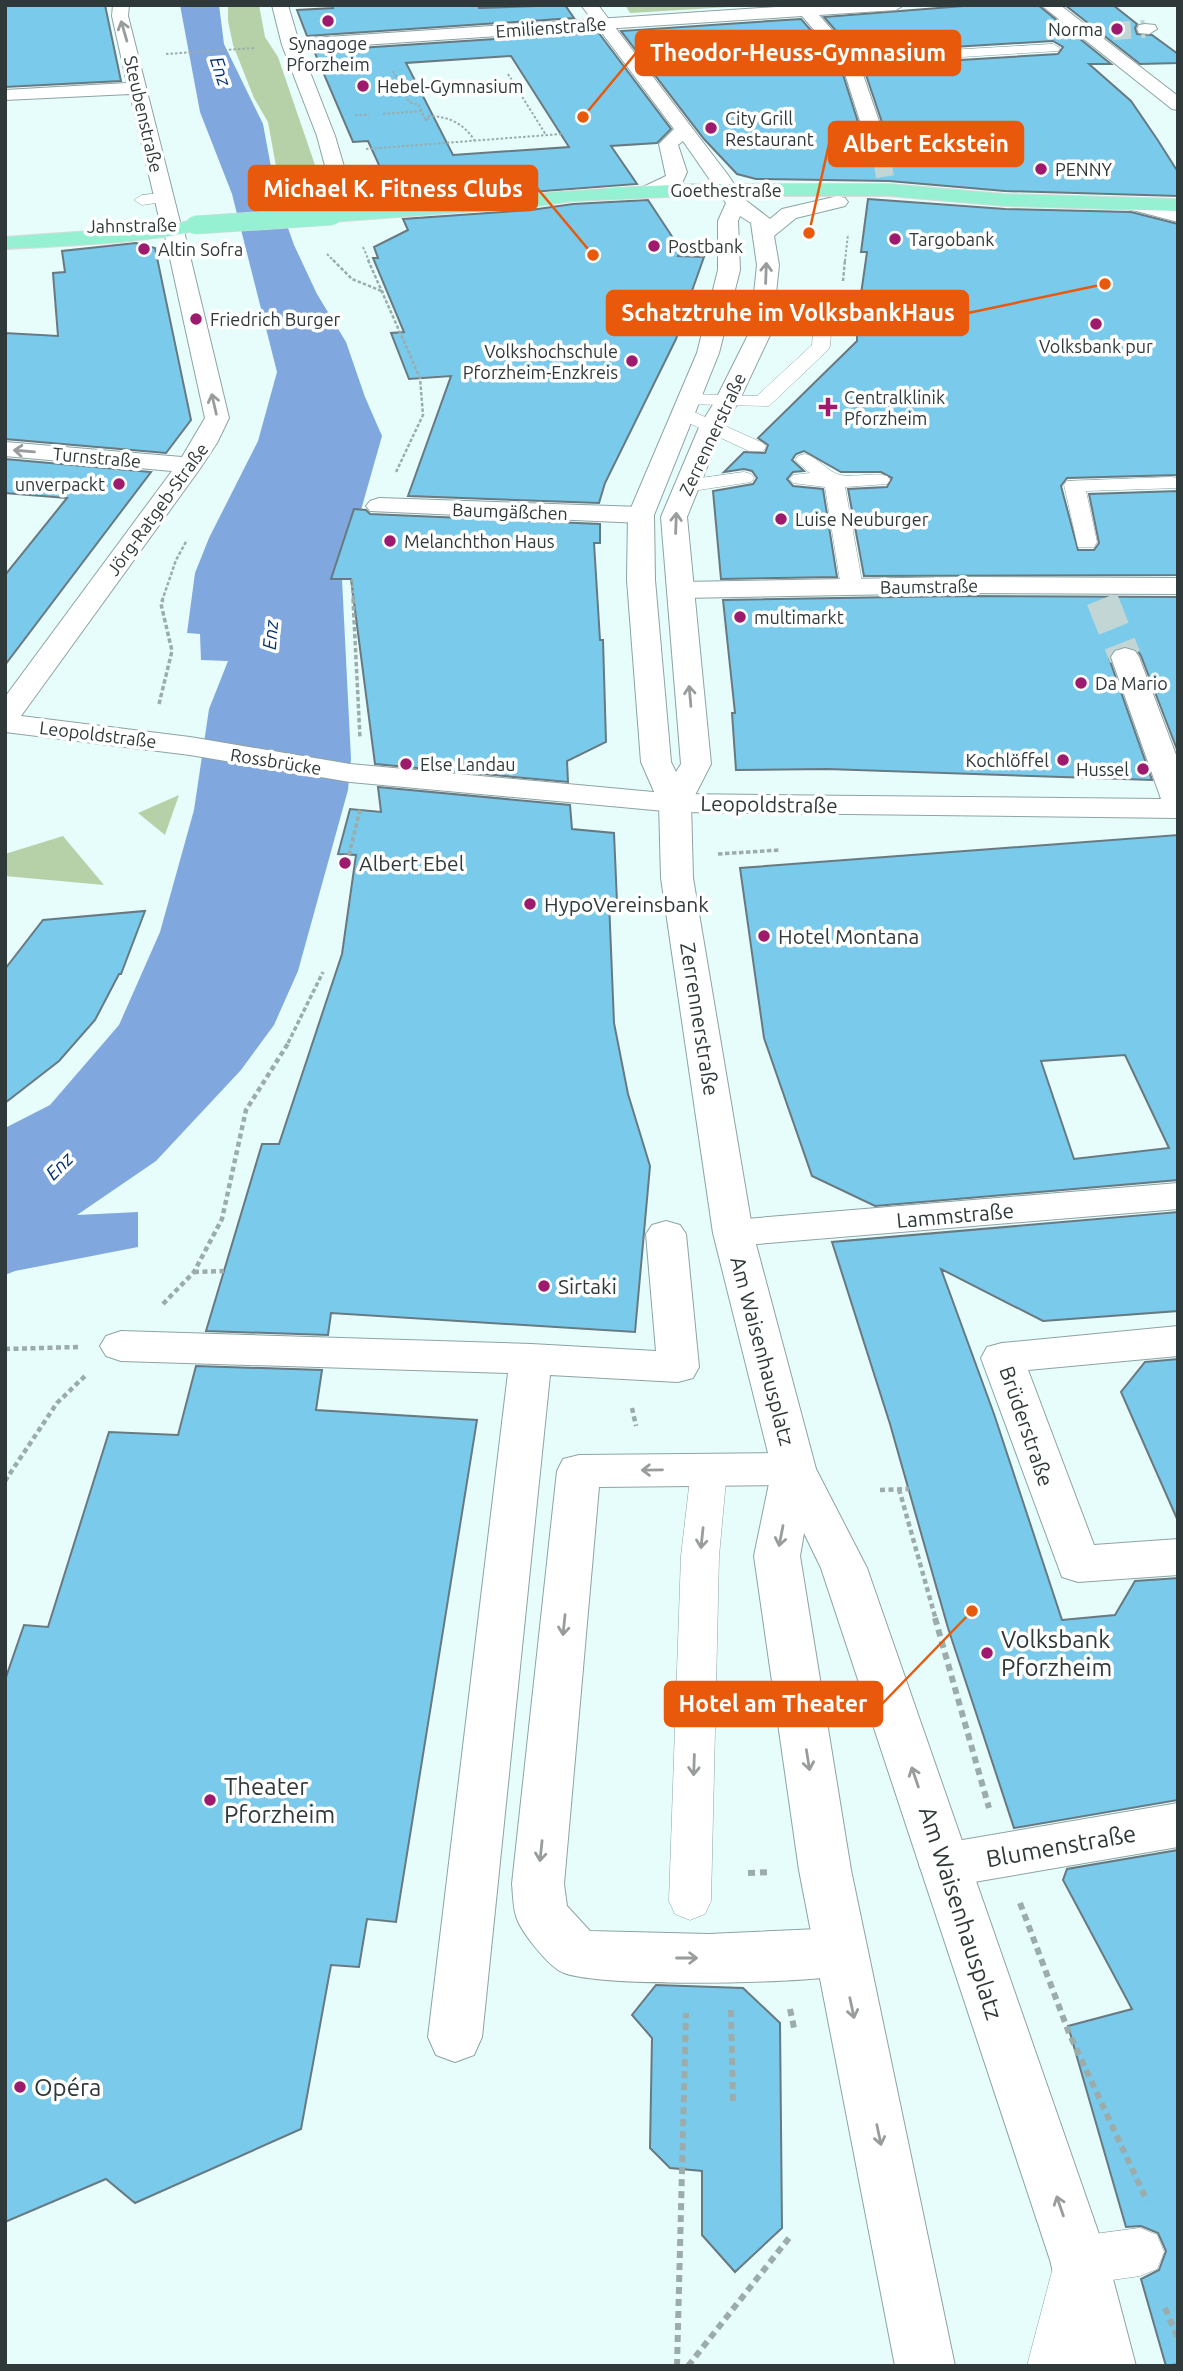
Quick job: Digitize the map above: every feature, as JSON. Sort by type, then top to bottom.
[{"type":"main road","name":"Goethestraße","points":[[179,226],[531,201],[732,196],[884,170],[1005,200]]},
{"type":"main road","name":"Goethestraße","points":[[531,201],[573,195],[650,191],[838,202],[945,204],[1005,200],[1178,205]]},
{"type":"main road","points":[[1132,204],[1178,194]]},
{"type":"main road","name":"Jahnstraße","points":[[5,228],[179,226]]},
{"type":"main road","name":"Jahnstraße","points":[[5,243],[179,226]]},
{"type":"street","name":"Steubenstraße","points":[[121,5],[120,16],[164,198],[179,226]]},
{"type":"street","points":[[280,5],[291,45],[331,152],[340,215]]},
{"type":"street","name":"Zerrennerstraße","points":[[589,5],[732,196],[761,221],[768,265],[761,331],[712,425],[674,517],[696,764],[676,803]]},
{"type":"street","name":"Emilienstraße","points":[[291,45],[896,5]]},
{"type":"street","points":[[1049,5],[1178,105]]},
{"type":"street","points":[[806,10],[849,60],[884,170]]},
{"type":"street","points":[[7,97],[70,95],[137,88]]},
{"type":"street","points":[[650,191],[675,178],[677,173],[668,144],[683,131]]},
{"type":"street","name":"Zerrennerstraße","points":[[732,196],[727,221],[729,270],[720,311],[688,407],[641,515],[641,580],[656,762],[676,803],[676,857],[733,1233]]},
{"type":"street","points":[[763,235],[789,213],[838,202]]},
{"type":"street","name":"Goethestraße","points":[[1132,204],[1178,216]]},
{"type":"street","name":"Jörg-Ratgeb-Straße","points":[[5,721],[190,465],[217,418],[179,226]]},
{"type":"street","name":"Turnstraße","points":[[5,449],[190,465]]},
{"type":"street","name":"Baumgäßchen","points":[[379,506],[641,515]]},
{"type":"street","name":"Baumstraße","points":[[681,590],[852,587],[958,581],[1099,587],[1178,586]]},
{"type":"street","points":[[1125,657],[1178,802]]},
{"type":"street","name":"Leopoldstraße","points":[[5,721],[188,746]]},
{"type":"street","name":"Rossbrücke","points":[[188,746],[356,774]]},
{"type":"street","name":"Leopoldstraße","points":[[356,774],[676,803],[1178,809]]},
{"type":"street","name":"Lammstraße","points":[[733,1233],[1178,1196]]},
{"type":"street","name":"Am Waisenhausplatz","points":[[733,1233],[794,1469],[844,1568],[1079,2260],[1106,2366]]},
{"type":"street","points":[[121,1346],[531,1359],[678,1367],[666,1234]]},
{"type":"street","name":"Brüderstraße","points":[[1178,1341],[1002,1358],[1078,1564],[1178,1557]]},
{"type":"street","points":[[455,2037],[531,1359]]},
{"type":"street","points":[[794,1469],[579,1471],[538,1884],[542,1916],[577,1954],[630,1958],[755,1958],[840,1952]]},
{"type":"street","name":"Am Waisenhausplatz","points":[[794,1469],[777,1556],[825,1870],[925,2366]]},
{"type":"street","name":"Blumenstraße","points":[[945,1865],[1178,1825]]},
{"type":"lane","points":[[849,60],[1052,48]]},
{"type":"lane","points":[[142,200],[164,198]]},
{"type":"lane","points":[[651,309],[720,311]]},
{"type":"lane","points":[[764,311],[858,315]]},
{"type":"lane","points":[[688,407],[726,402],[762,402],[821,346],[823,314]]},
{"type":"lane","points":[[688,407],[712,425],[756,447]]},
{"type":"lane","points":[[803,470],[835,481],[880,480]]},
{"type":"lane","points":[[686,486],[744,478]]},
{"type":"lane","points":[[835,481],[852,587]]},
{"type":"lane","points":[[1086,542],[1074,485],[1171,482]]},
{"type":"lane","points":[[690,1901],[700,1556],[709,1470]]},
{"type":"lane","points":[[1052,2366],[1079,2260],[1140,2252]]},
{"type":"path","points":[[157,55],[261,48]]},
{"type":"path","points":[[391,67],[410,102],[419,105],[425,120],[429,120],[427,116],[456,119],[475,141]]},
{"type":"path","points":[[508,74],[546,135]]},
{"type":"path","points":[[383,114],[422,111]]},
{"type":"path","points":[[331,152],[561,134]]},
{"type":"path","points":[[340,215],[384,292],[420,378],[423,415],[379,506]]},
{"type":"path","points":[[323,248],[336,266],[352,279],[384,292]]},
{"type":"path","points":[[188,746],[157,709],[172,651],[161,604],[176,560],[197,523],[199,480],[190,465]]},
{"type":"path","points":[[352,580],[356,774]]},
{"type":"path","points":[[349,855],[360,810]]},
{"type":"path","points":[[676,857],[780,850]]},
{"type":"path","points":[[5,1480],[57,1403],[121,1346],[194,1272],[222,1219],[246,1110],[298,1027],[323,972]]},
{"type":"path","points":[[194,1272],[225,1271]]},
{"type":"path","points":[[5,1349],[121,1346]]},
{"type":"path","points":[[899,1489],[1003,1857],[1069,2033],[1150,2207]]},
{"type":"path","points":[[880,1490],[909,1489]]},
{"type":"path","points":[[730,1998],[733,2104]]},
{"type":"path","points":[[677,2366],[684,2014],[695,2010]]},
{"type":"path","points":[[1059,2034],[1069,2033]]},
{"type":"path","points":[[688,2366],[789,2238]]},
{"type":"path","points":[[1165,2308],[1178,2338]]},
{"type":"green space","points":[[228,5],[259,5],[265,37],[278,57],[328,203],[283,205],[268,122],[254,98],[233,45]]},
{"type":"green space","points":[[625,5],[762,5],[630,13]]},
{"type":"green space","points":[[179,795],[165,835],[138,813]]},
{"type":"green space","points":[[63,836],[104,885],[5,876],[5,854]]},
{"type":"water","name":"Enz","points":[[180,5],[219,5],[224,44],[263,124],[276,194],[294,245],[317,294],[346,342],[382,436],[361,510],[354,510],[331,579],[342,579],[351,759],[348,790],[298,971],[274,1025],[241,1070],[156,1161],[77,1215],[138,1212],[138,1247],[5,1275],[5,1128],[50,1105],[119,1025],[160,932],[194,810],[209,709],[228,661],[201,660],[200,634],[187,633],[195,573],[209,538],[258,441],[277,372],[232,194],[200,112]]},
{"type":"building","points":[[5,5],[105,5],[121,81],[5,87]]},
{"type":"building","points":[[332,5],[478,5],[479,8],[565,5],[574,18],[307,36],[297,10],[333,8]]},
{"type":"building","points":[[976,5],[1038,5],[1111,64],[1089,64],[1131,101],[1157,139],[1178,172],[1178,196],[1005,191],[889,181],[756,179],[737,174],[704,139],[621,31],[801,19],[839,62],[870,160],[883,167],[894,158],[863,66],[1058,54],[1063,47],[1053,41],[855,53],[824,17]]},
{"type":"building","points":[[1065,5],[1113,5],[1137,24],[1137,34],[1152,35],[1178,54],[1178,63],[1140,64]]},
{"type":"building","points":[[598,32],[671,129],[657,143],[611,146],[637,184],[396,202],[368,141],[353,142],[314,51]],"holes":[[[511,56],[569,147],[453,155],[406,63]]]},
{"type":"building","points":[[868,199],[1005,209],[1131,212],[1178,224],[1178,475],[1067,478],[1061,486],[1078,550],[1094,550],[1099,543],[1089,494],[1178,491],[1178,575],[864,576],[848,489],[887,487],[892,478],[881,472],[841,472],[804,451],[796,454],[792,460],[804,471],[793,472],[787,479],[793,486],[823,489],[837,577],[721,579],[713,491],[753,484],[757,478],[752,471],[744,469],[724,472],[744,452],[765,453],[768,445],[758,438],[857,341],[857,323],[869,316],[859,308],[867,252],[861,252]]},
{"type":"building","points":[[648,200],[681,250],[678,256],[704,257],[688,302],[651,300],[640,306],[645,315],[684,317],[676,339],[605,483],[599,503],[408,496],[451,376],[409,379],[391,333],[404,332],[373,258],[378,258],[374,247],[408,230],[403,219]]},
{"type":"building","points":[[136,243],[155,248],[191,420],[166,453],[5,439],[5,333],[58,336],[53,273],[65,272],[62,251]]},
{"type":"building","points":[[5,459],[151,472],[5,665],[5,575],[67,498],[5,493]]},
{"type":"building","points":[[354,509],[366,510],[370,514],[600,524],[600,543],[594,543],[600,640],[603,640],[606,742],[567,761],[568,782],[375,764],[351,579],[331,579]]},
{"type":"building","points":[[959,596],[1178,597],[1178,752],[1141,656],[1136,648],[1124,645],[1113,650],[1109,658],[1152,780],[827,769],[736,770],[732,713],[735,713],[723,600]]},
{"type":"building","points":[[378,787],[570,805],[572,829],[614,833],[617,902],[609,901],[614,1023],[628,1094],[650,1166],[635,1332],[331,1313],[328,1335],[206,1331],[262,1144],[279,1144],[342,954],[356,855],[338,854],[350,809],[381,812]]},
{"type":"building","points":[[1178,835],[1178,1180],[875,1206],[812,1176],[764,1038],[740,868]],"holes":[[[1125,1055],[1169,1148],[1074,1159],[1041,1061]]]},
{"type":"building","points":[[145,911],[121,974],[95,1020],[59,1061],[5,1103],[5,969],[43,920]]},
{"type":"building","points":[[1178,1212],[1178,1311],[1043,1321],[941,1269],[994,1414],[1062,1620],[1115,1615],[1135,1581],[1178,1578],[1178,1800],[1014,1828],[948,1628],[890,1424],[832,1242]]},
{"type":"building","points":[[1178,1359],[1178,1521],[1121,1392],[1145,1362]]},
{"type":"building","name":"Theater Pforzheim","points":[[196,1366],[322,1370],[316,1410],[477,1420],[396,1922],[367,1919],[359,1967],[331,1965],[301,2129],[135,2203],[106,2179],[5,2222],[5,1680],[24,1625],[48,1627],[109,1432],[178,1435]]},
{"type":"building","points":[[1178,1850],[1178,2364],[1166,2366],[1141,2279],[1159,2270],[1166,2251],[1158,2233],[1141,2226],[1126,2227],[1068,2026],[1132,2009],[1063,1880],[1067,1869]]},
{"type":"building","points":[[656,1985],[743,1988],[780,2023],[782,2228],[735,2272],[702,2235],[702,2171],[670,2168],[650,2148],[652,2038],[632,2015]]},
{"type":"tunnel","points":[[1113,31],[1145,29]]},
{"type":"tunnel","points":[[882,159],[885,177]]},
{"type":"tunnel","points":[[1102,599],[1125,657]]},
{"type":"place","name":"Synagoge Pforzheim","points":[[328,21]]},
{"type":"place","name":"Norma","points":[[1117,29]]},
{"type":"place","name":"Hebel-Gymnasium","points":[[363,86]]},
{"type":"place","name":"Theodor-Heuss-Gymnasium","points":[[583,117]]},
{"type":"place","name":"City Grill Restaurant","points":[[711,128]]},
{"type":"place","name":"PENNY","points":[[1041,169]]},
{"type":"place","name":"Albert Eckstein","points":[[809,233]]},
{"type":"place","name":"Targobank","points":[[895,239]]},
{"type":"place","name":"Postbank","points":[[654,246]]},
{"type":"place","name":"Altin Sofra","points":[[144,249]]},
{"type":"place","name":"Michael K. Fitness Clubs","points":[[593,255]]},
{"type":"place","name":"Schatztruhe im VolksbankHaus","points":[[1105,284]]},
{"type":"place","name":"Friedrich Burger","points":[[196,319]]},
{"type":"place","name":"Volksbank pur","points":[[1096,324]]},
{"type":"place","name":"Volkshochschule Pforzheim-Enzkreis","points":[[632,361]]},
{"type":"place","name":"Centralklinik Pforzheim","points":[[828,407]]},
{"type":"place","name":"unverpackt","points":[[119,484]]},
{"type":"place","name":"Luise Neuburger","points":[[781,519]]},
{"type":"place","name":"Melanchthon Haus","points":[[390,541]]},
{"type":"place","name":"multimarkt","points":[[740,617]]},
{"type":"place","name":"Da Mario","points":[[1081,683]]},
{"type":"place","name":"Kochlöffel","points":[[1063,760]]},
{"type":"place","name":"Else Landau","points":[[406,764]]},
{"type":"place","name":"Hussel","points":[[1143,769]]},
{"type":"place","name":"Albert Ebel","points":[[345,863]]},
{"type":"place","name":"HypoVereinsbank","points":[[530,904]]},
{"type":"place","name":"Hotel Montana","points":[[764,936]]},
{"type":"place","name":"Sirtaki","points":[[544,1286]]},
{"type":"place","name":"Hotel am Theater","points":[[972,1611]]},
{"type":"place","name":"Volksbank Pforzheim","points":[[987,1653]]},
{"type":"place","name":"Theater Pforzheim","points":[[210,1800]]},
{"type":"place","name":"Opéra","points":[[20,2087]]}]
